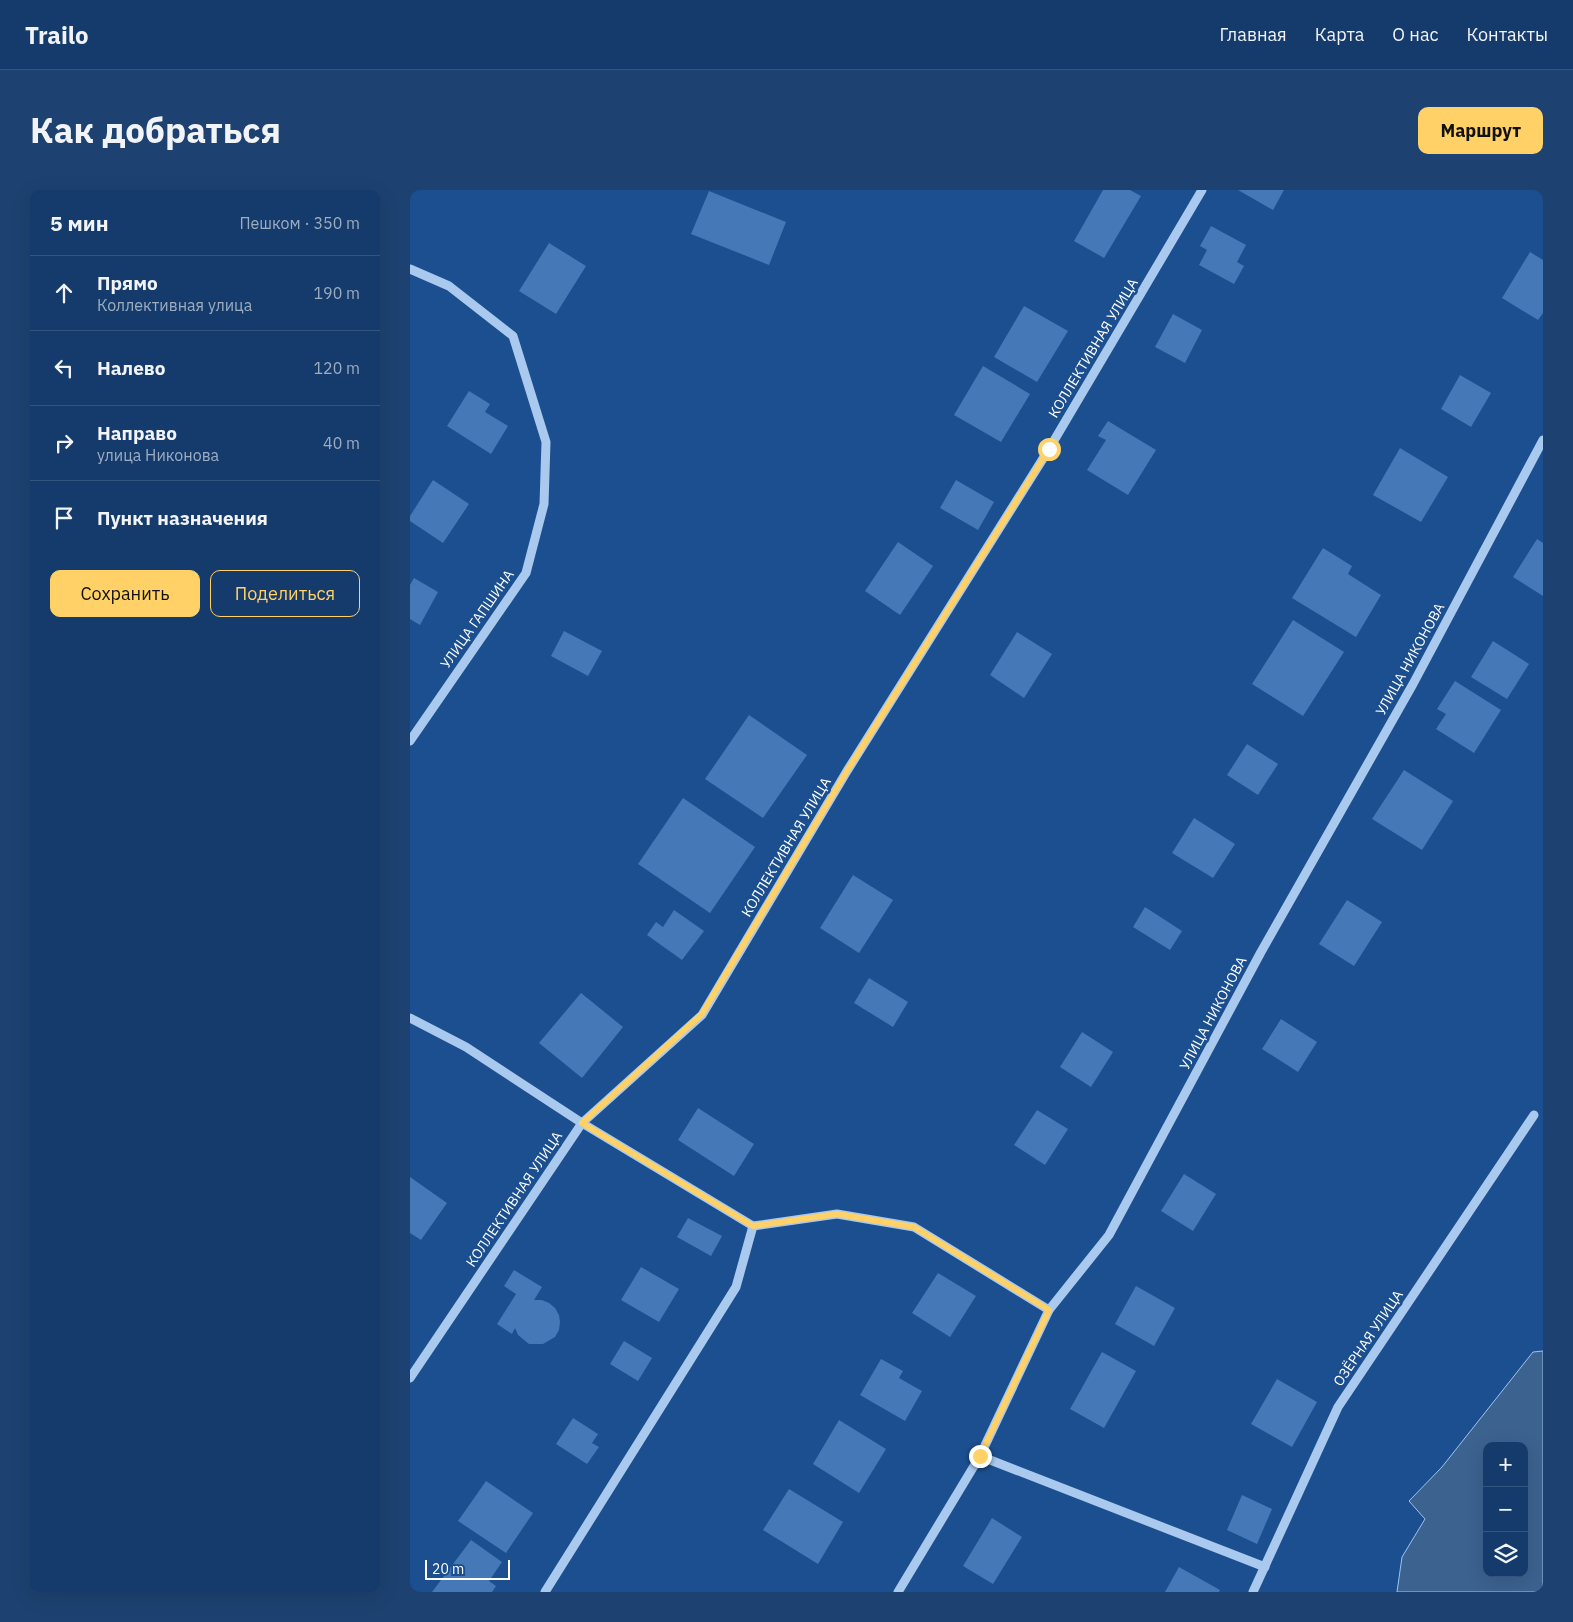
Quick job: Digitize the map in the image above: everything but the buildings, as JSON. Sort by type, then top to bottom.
[{"type":"street","name":"КОЛЛЕКТИВНАЯ УЛИЦА","points":[[410,1378],[582,1123],[702,1014],[847,771],[1049,449],[1202,190]]},
{"type":"street","name":"УЛИЦА ГАПШИНА","points":[[410,269],[450,286],[513,336],[546,442],[544,504],[526,573],[410,741]]},
{"type":"street","name":"УЛИЦА НИКОНОВА","points":[[898,1592],[980,1456],[1049,1310],[1109,1235],[1261,952],[1413,684],[1543,440]]},
{"type":"street","points":[[410,1018],[466,1047],[582,1123],[753,1226],[837,1214],[914,1227],[1049,1310]]},
{"type":"street","name":"ОЗЁРНАЯ УЛИЦА","points":[[1253,1592],[1338,1407],[1534,1115]]},
{"type":"street","points":[[544,1592],[736,1287],[753,1226]]},
{"type":"street","points":[[980,1456],[1265,1567]]},
{"type":"water","points":[[1543,1351],[1543,1592],[1397,1592],[1402,1557],[1425,1519],[1409,1501],[1442,1467],[1533,1352]]},
{"type":"route","points":[[980,1456],[1049,1310],[914,1227],[837,1214],[753,1226],[582,1123],[702,1014],[847,771],[1049,449]]}]
